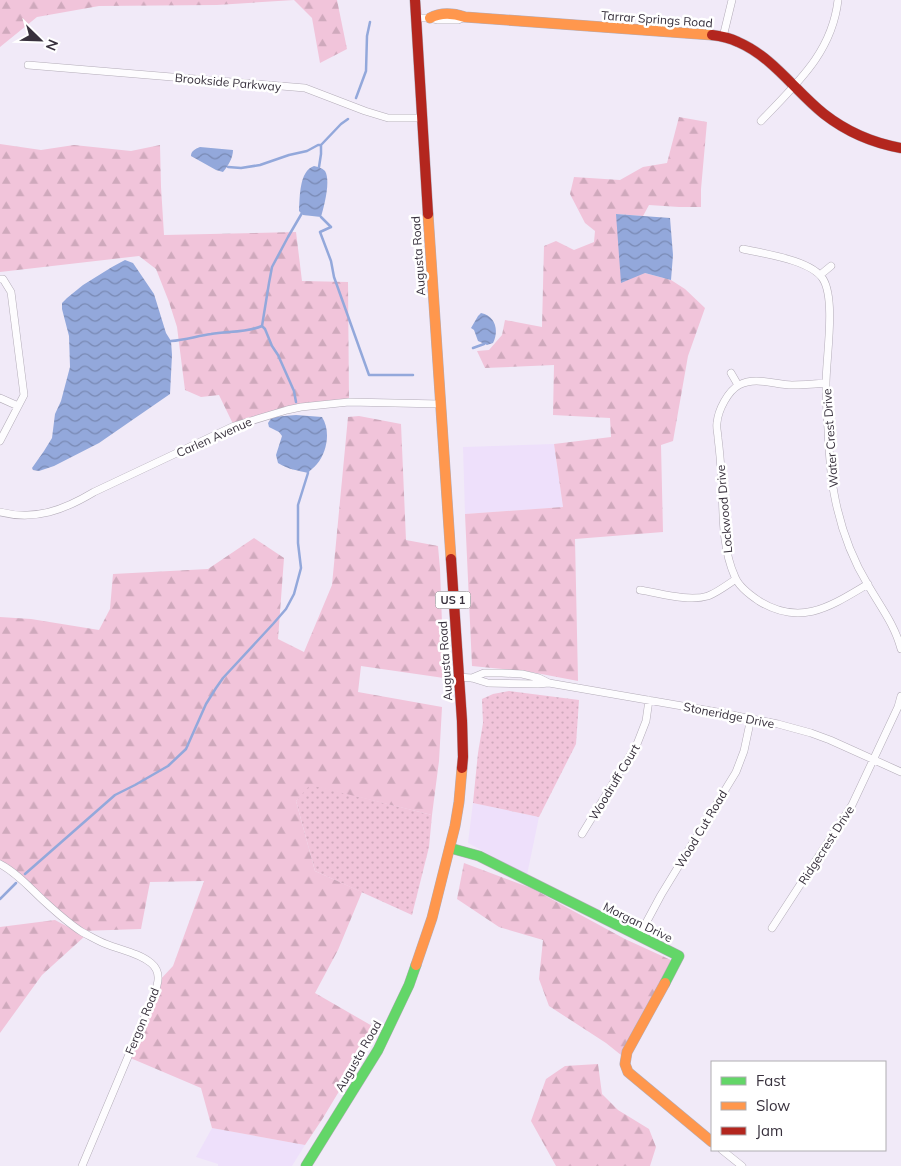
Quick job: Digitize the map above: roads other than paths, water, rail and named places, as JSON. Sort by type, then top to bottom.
[{"type":"main road","name":"Augusta Road","points":[[306,1166],[378,1050],[409,985],[426,940],[450,848],[459,802],[463,758],[462,721],[440,404],[416,0]]},
{"type":"main road","name":"Tarrar Springs Road","points":[[430,18],[437,13],[456,14],[465,17],[723,37],[756,51],[822,112],[845,128],[872,141],[901,148]]},
{"type":"main road","name":"Morgan Drive","points":[[450,848],[479,856],[679,956],[627,1052],[625,1065],[632,1077],[644,1084],[711,1141]]},
{"type":"street","points":[[723,37],[732,0]]},
{"type":"street","points":[[761,121],[810,68],[826,44],[838,0]]},
{"type":"street","name":"Tarrar Springs Road","points":[[417,18],[430,18]]},
{"type":"street","name":"Brookside Parkway","points":[[28,65],[305,88],[388,118],[422,118]]},
{"type":"street","points":[[743,250],[795,261],[820,274],[831,266]]},
{"type":"street","name":"Water Crest Drive","points":[[820,274],[827,288],[829,313],[826,383],[830,466],[834,494],[846,538],[868,584],[893,627],[901,649]]},
{"type":"street","points":[[0,279],[4,279],[11,292],[24,395],[0,441]]},
{"type":"street","points":[[731,373],[738,386],[757,381],[794,385],[826,383]]},
{"type":"street","name":"Lockwood Drive","points":[[738,386],[723,403],[717,424],[725,533],[729,561],[736,579],[750,594],[762,602],[782,610],[797,612],[826,608],[868,584]]},
{"type":"street","points":[[0,398],[18,406]]},
{"type":"street","name":"Carlen Avenue","points":[[0,512],[20,516],[38,515],[72,505],[94,492],[234,426],[288,410],[349,402],[440,404]]},
{"type":"street","points":[[640,590],[686,598],[701,597],[714,593],[736,579]]},
{"type":"street","name":"Stoneridge Drive","points":[[458,678],[472,678],[488,683],[549,683],[751,718],[811,733],[901,772]]},
{"type":"street","points":[[874,759],[898,707],[901,696]]},
{"type":"street","name":"Woodruff Court","points":[[582,834],[637,744],[646,721],[648,700]]},
{"type":"street","name":"Wood Cut Road","points":[[639,936],[661,895],[736,772],[744,751],[751,718]]},
{"type":"street","name":"Ridgecrest Drive","points":[[772,928],[852,805],[874,759]]},
{"type":"street","name":"Fergon Road","points":[[0,864],[19,876],[59,915],[81,931],[100,941],[126,950],[152,964],[158,976],[154,995],[82,1166]]},
{"type":"street","points":[[723,1151],[742,1166]]},
{"type":"water","points":[[200,147],[233,150],[230,162],[223,172],[191,156],[194,150]]},
{"type":"water","points":[[314,166],[324,170],[327,175],[326,194],[321,217],[303,215],[299,211],[300,192],[305,173]]},
{"type":"water","points":[[616,214],[670,218],[673,255],[671,280],[645,273],[621,283]]},
{"type":"water","points":[[125,260],[133,263],[154,294],[166,333],[171,341],[170,394],[99,443],[54,466],[39,471],[33,470],[32,468],[52,438],[55,414],[61,401],[70,367],[69,336],[62,303],[83,285]]},
{"type":"water","points":[[481,313],[490,317],[496,329],[493,343],[487,345],[478,341],[474,330],[471,328]]},
{"type":"water","points":[[296,415],[322,417],[325,423],[327,441],[323,454],[308,473],[278,463],[276,455],[282,436],[279,432],[269,427],[268,423],[272,417]]},
{"type":"waterway","points":[[356,98],[366,71],[367,36],[370,22]]},
{"type":"waterway","points":[[228,167],[241,168],[260,165],[307,151],[321,145],[348,119]]},
{"type":"waterway","points":[[319,167],[321,145]]},
{"type":"waterway","points":[[296,402],[294,391],[278,355],[262,326],[272,267],[302,213]]},
{"type":"waterway","points":[[321,217],[331,227],[320,232],[369,375],[413,375]]},
{"type":"waterway","points":[[171,341],[217,333],[250,330],[262,326]]},
{"type":"waterway","points":[[473,348],[484,344]]},
{"type":"waterway","points":[[25,874],[115,795],[168,766],[186,749],[206,704],[223,678],[286,609],[294,594],[301,568],[298,543],[298,505],[308,473]]},
{"type":"waterway","points":[[0,899],[16,883]]}]
